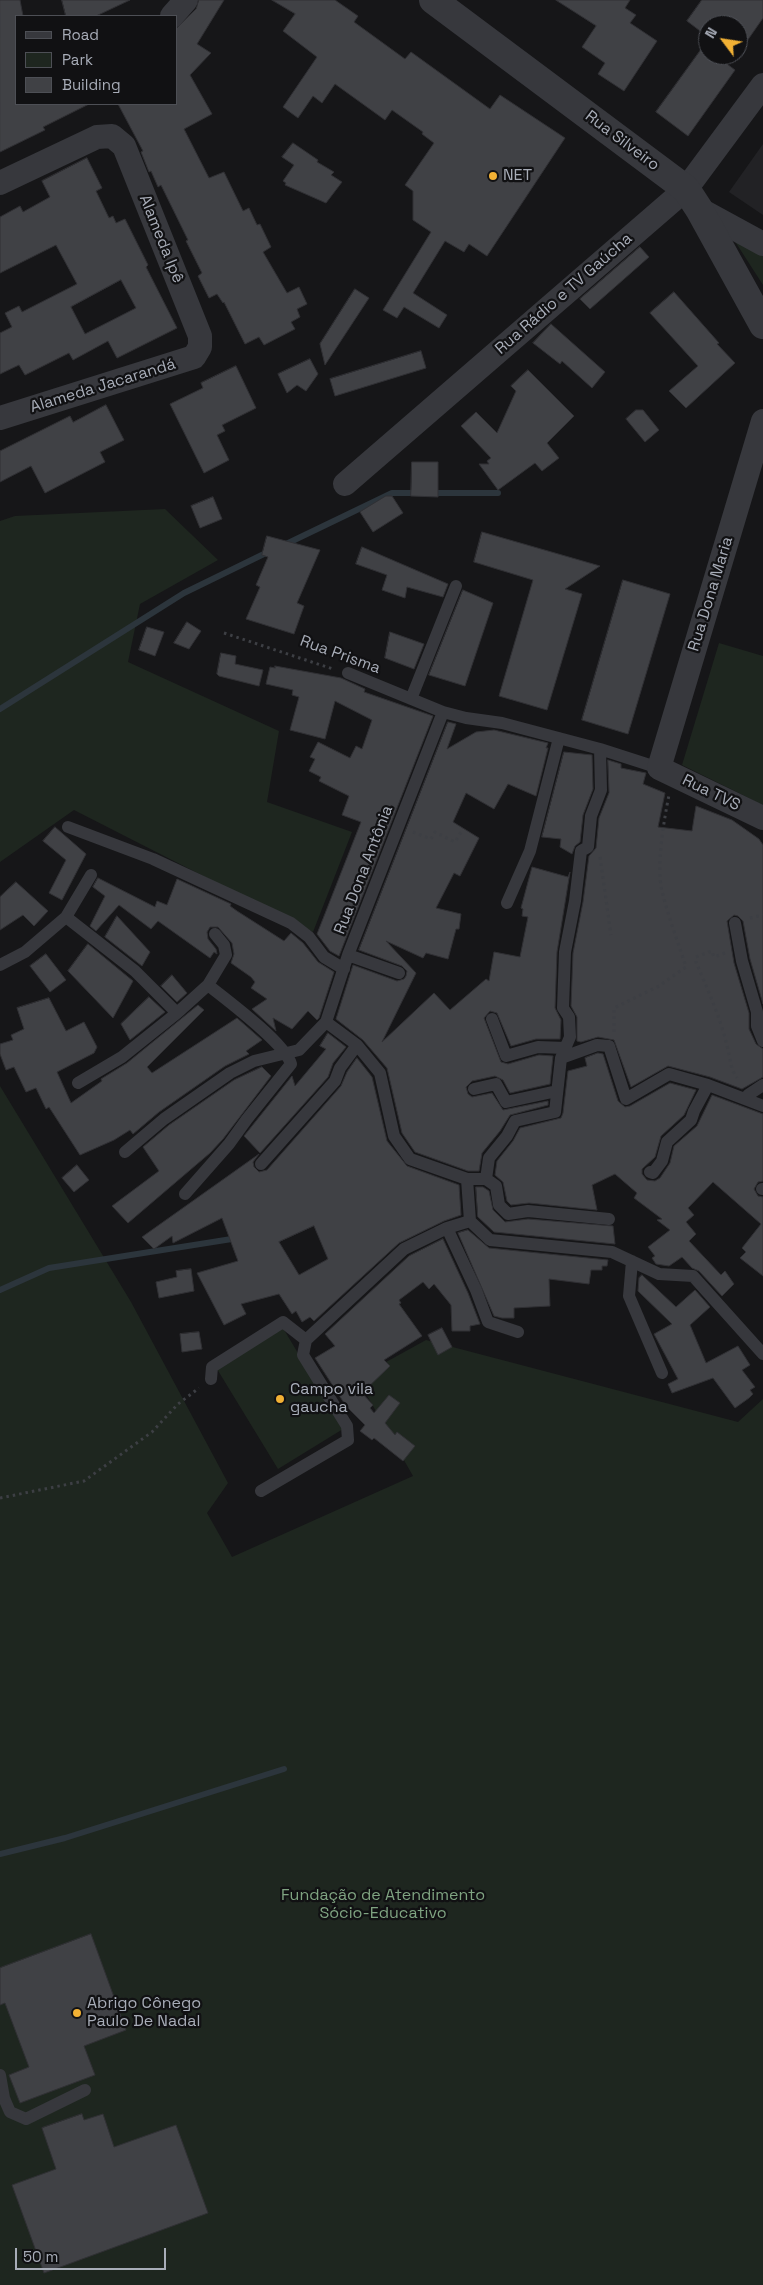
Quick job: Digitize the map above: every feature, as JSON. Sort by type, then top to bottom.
[{"type":"street","points":[[173,15],[186,0]]},
{"type":"street","name":"Rua Silveiro","points":[[433,0],[692,199],[763,327]]},
{"type":"street","name":"Rua Rádio e TV Gaúcha","points":[[345,484],[692,199],[763,85]]},
{"type":"street","name":"Alameda Ipê","points":[[0,182],[97,137],[112,136],[124,146],[200,336],[200,347]]},
{"type":"street","points":[[692,199],[763,244]]},
{"type":"street","name":"Alameda Jacarandá","points":[[0,418],[194,357],[200,347]]},
{"type":"street","name":"Rua Dona Maria","points":[[666,772],[763,421]]},
{"type":"street","name":"Rua TVS","points":[[666,772],[763,818]]},
{"type":"lane","points":[[411,699],[456,586]]},
{"type":"lane","name":"Rua Prisma","points":[[348,674],[444,712]]},
{"type":"lane","points":[[444,712],[466,718],[502,723],[600,749],[666,772]]},
{"type":"lane","name":"Rua Dona Antônia","points":[[125,1152],[164,1119],[230,1073],[254,1061],[299,1050],[326,1022],[348,954],[444,712]]},
{"type":"lane","points":[[507,903],[530,851],[558,738]]},
{"type":"lane","points":[[486,1179],[489,1158],[507,1136],[515,1121],[555,1112],[563,1053],[570,1037],[568,1017],[563,1008],[565,952],[575,901],[581,851],[588,847],[591,816],[601,790],[600,749]]},
{"type":"lane","points":[[68,828],[153,859],[291,923],[309,937],[324,957],[344,969]]},
{"type":"lane","points":[[0,965],[25,952],[66,917],[90,875]]},
{"type":"lane","points":[[66,917],[135,971],[177,1013]]},
{"type":"lane","points":[[735,922],[757,1012],[757,1026],[763,1041]]},
{"type":"lane","points":[[78,1083],[122,1057],[177,1013],[208,985],[226,955],[224,945],[215,934]]},
{"type":"lane","points":[[348,954],[399,973]]},
{"type":"lane","points":[[185,1194],[229,1144],[291,1064],[285,1053],[254,1022],[208,985]]},
{"type":"lane","points":[[492,1019],[506,1056],[538,1047],[563,1053],[597,1045],[609,1046],[626,1099],[670,1074],[748,1097],[763,1106]]},
{"type":"lane","points":[[326,1022],[357,1045],[380,1073],[394,1136],[410,1159],[467,1178],[486,1179],[496,1186],[500,1205],[508,1214],[528,1211],[609,1219]]},
{"type":"lane","points":[[261,1164],[335,1081],[340,1068],[357,1045]]},
{"type":"lane","points":[[474,1089],[496,1084],[506,1102],[557,1091]]},
{"type":"lane","points":[[748,1097],[763,1085]]},
{"type":"lane","points":[[650,1172],[653,1173],[662,1161],[667,1142],[691,1120],[708,1086]]},
{"type":"lane","points":[[467,1178],[470,1221],[490,1240],[612,1252],[659,1274],[693,1276],[763,1354]]},
{"type":"lane","points":[[261,1491],[348,1440],[347,1426],[303,1355],[306,1340],[404,1249],[447,1228],[470,1221]]},
{"type":"lane","points":[[447,1228],[476,1290],[488,1322],[518,1332]]},
{"type":"lane","points":[[632,1261],[629,1296],[662,1373]]},
{"type":"lane","points":[[210,1379],[212,1367],[283,1322],[306,1340]]},
{"type":"lane","points":[[0,2075],[4,2098],[10,2112],[26,2119],[85,2090]]},
{"type":"path","name":"Rua Prisma","points":[[224,633],[348,674]]},
{"type":"path","points":[[609,1046],[615,1031],[614,1008],[660,986],[686,968],[662,889],[661,853],[666,772]]},
{"type":"path","points":[[398,827],[430,839],[435,832],[455,842],[462,829]]},
{"type":"path","points":[[588,847],[597,851],[602,860],[610,935]]},
{"type":"path","points":[[740,948],[714,957],[712,951],[696,957],[696,962],[710,995],[727,1045],[730,1069],[748,1097]]},
{"type":"path","points":[[0,1498],[84,1481],[152,1432],[178,1404],[210,1379]]},
{"type":"shaded area","points":[[763,144],[763,215],[729,192]]},
{"type":"green space","points":[[727,229],[763,252],[763,285]]},
{"type":"green space","points":[[165,509],[218,560],[140,604],[128,662],[279,731],[267,802],[352,832],[313,932],[74,810],[0,862],[0,521],[15,516]]},
{"type":"green space","points":[[719,643],[763,656],[763,805],[682,765]]},
{"type":"green space","name":"Fundação de Atendimento Sócio-Educativo","points":[[0,1086],[131,1302],[228,1483],[207,1513],[232,1557],[413,1476],[357,1378],[426,1340],[738,1422],[763,1399],[763,2285],[0,2285]]},
{"type":"green space","name":"Campo vila gaucha","points":[[283,1328],[343,1429],[278,1469],[217,1369]]},
{"type":"building","points":[[0,0],[20,0],[23,15],[15,15],[15,105],[87,105],[43,127],[45,130],[0,152]]},
{"type":"building","points":[[62,0],[130,0],[98,15],[66,15]]},
{"type":"building","points":[[199,0],[224,0],[197,44],[211,53],[190,75],[212,114],[184,129],[209,178],[224,172],[243,211],[249,208],[257,225],[260,224],[271,247],[263,252],[287,293],[299,287],[307,304],[297,309],[300,317],[291,322],[295,329],[264,345],[259,337],[245,344],[224,302],[217,294],[209,298],[198,276],[202,273],[186,241],[188,240],[161,185],[158,187],[151,171],[149,172],[141,152],[143,151],[119,105],[178,105],[178,27],[196,9]]},
{"type":"building","points":[[272,0],[335,0],[358,16],[354,22],[405,59],[411,52],[490,109],[500,95],[565,138],[487,256],[469,244],[464,252],[445,241],[413,293],[447,315],[439,328],[404,307],[397,318],[383,310],[431,232],[413,220],[413,191],[405,185],[434,143],[422,134],[423,132],[392,110],[385,120],[335,84],[322,103],[313,96],[298,118],[283,107],[317,57],[283,31],[295,14]]},
{"type":"building","points":[[556,0],[630,0],[625,8],[636,15],[630,23],[657,41],[624,91],[598,74],[605,63],[582,47],[596,26]]},
{"type":"building","points":[[702,0],[763,0],[763,18],[748,40],[748,15],[698,15],[698,29],[687,21]]},
{"type":"building","points":[[698,54],[698,65],[728,65],[735,70],[688,136],[656,112]]},
{"type":"building","points":[[293,143],[318,160],[317,162],[334,172],[331,175],[342,182],[326,203],[285,185],[286,183],[283,181],[294,165],[282,157]]},
{"type":"building","points":[[87,158],[102,188],[96,191],[109,218],[113,216],[116,223],[125,219],[148,265],[146,267],[177,328],[117,358],[108,341],[73,360],[69,353],[25,375],[19,365],[0,374],[0,333],[12,327],[5,313],[19,306],[22,312],[77,284],[56,245],[0,273],[0,217],[20,206],[23,212],[50,197],[42,181]],"holes":[[[121,280],[136,308],[85,334],[71,307]]]},
{"type":"building","points":[[640,247],[649,257],[590,309],[580,299]]},
{"type":"building","points":[[355,289],[369,298],[325,365],[320,344]]},
{"type":"building","points":[[674,292],[735,363],[686,408],[669,391],[698,366],[650,313]]},
{"type":"building","points":[[551,324],[605,372],[592,388],[562,361],[560,364],[533,343]]},
{"type":"building","points":[[421,351],[426,368],[335,396],[330,379]]},
{"type":"building","points":[[310,359],[318,374],[306,391],[297,385],[287,393],[278,374]]},
{"type":"building","points":[[236,366],[256,408],[222,425],[225,431],[217,435],[229,460],[204,473],[170,404],[203,388],[201,383]]},
{"type":"building","points":[[528,370],[574,416],[547,443],[559,458],[542,471],[535,463],[498,490],[479,464],[489,464],[487,461],[491,458],[461,426],[476,412],[497,433],[516,391],[511,386]]},
{"type":"building","points":[[106,405],[124,440],[100,452],[105,462],[45,493],[31,466],[0,482],[0,451],[70,416],[73,422]]},
{"type":"building","points":[[636,410],[643,410],[659,430],[645,442],[626,419]]},
{"type":"building","points":[[412,462],[438,462],[438,497],[411,496]]},
{"type":"building","points":[[386,496],[392,496],[403,513],[373,532],[360,512]]},
{"type":"building","points":[[213,497],[222,519],[200,528],[191,506]]},
{"type":"building","points":[[482,532],[600,566],[565,589],[582,594],[547,710],[499,696],[533,580],[474,562]]},
{"type":"building","points":[[267,536],[320,550],[297,603],[304,606],[294,634],[246,619],[260,587],[256,585],[268,557],[262,555]]},
{"type":"building","points":[[362,547],[448,584],[443,597],[407,587],[405,598],[382,590],[387,575],[356,564]]},
{"type":"building","points":[[623,580],[670,594],[628,734],[582,720]]},
{"type":"building","points":[[463,590],[493,603],[465,686],[429,675]]},
{"type":"building","points":[[187,622],[201,631],[189,649],[174,643]]},
{"type":"building","points":[[147,627],[164,632],[155,656],[139,650]]},
{"type":"building","points":[[390,632],[424,644],[414,669],[385,658]]},
{"type":"building","points":[[221,653],[236,656],[235,664],[263,670],[259,686],[219,676],[217,674]]},
{"type":"building","points":[[275,666],[341,678],[365,689],[364,692],[433,716],[339,956],[330,951],[317,934],[361,822],[342,815],[349,796],[319,781],[321,777],[309,771],[315,759],[310,757],[318,742],[350,758],[356,746],[362,749],[372,720],[335,701],[325,739],[290,730],[299,697],[292,695],[293,690],[266,684],[270,667],[275,668]]},
{"type":"building","points":[[448,722],[456,724],[447,749],[476,732],[494,730],[548,743],[546,748],[548,748],[536,796],[508,784],[494,809],[466,793],[453,822],[479,838],[460,876],[454,873],[436,908],[461,914],[459,929],[456,929],[448,959],[426,953],[423,958],[386,941],[416,973],[382,1042],[434,993],[450,1010],[486,979],[489,981],[494,952],[520,957],[528,917],[522,916],[523,909],[521,908],[532,867],[568,877],[570,872],[557,952],[555,1008],[561,1020],[560,1039],[536,1039],[511,1046],[497,1013],[490,1011],[484,1018],[501,1062],[508,1064],[539,1055],[553,1056],[550,1084],[510,1093],[503,1080],[495,1076],[472,1081],[466,1087],[468,1094],[472,1097],[492,1093],[503,1110],[548,1101],[548,1105],[510,1115],[482,1153],[479,1171],[468,1171],[415,1152],[402,1133],[387,1068],[363,1040],[336,1019],[353,965],[397,981],[404,979],[406,976],[407,971],[402,966],[359,950]]},
{"type":"building","points":[[564,752],[592,755],[593,789],[583,815],[580,842],[575,846],[572,854],[560,847],[561,839],[542,837]]},
{"type":"building","points":[[608,760],[621,764],[621,768],[646,773],[643,784],[665,793],[658,827],[692,831],[696,806],[732,820],[759,839],[763,845],[763,1004],[750,959],[743,921],[734,915],[727,921],[734,963],[749,1013],[749,1029],[756,1044],[763,1049],[763,1077],[742,1089],[710,1077],[668,1066],[631,1087],[614,1040],[598,1037],[581,1042],[577,1041],[577,1017],[571,1006],[573,953],[583,902],[589,856],[596,848],[599,818],[609,793]]},
{"type":"building","points":[[55,827],[86,854],[62,900],[49,893],[66,860],[43,841]]},
{"type":"building","points":[[98,878],[155,907],[157,901],[167,905],[177,879],[231,904],[230,906],[237,911],[284,941],[291,933],[303,943],[318,962],[334,972],[319,1018],[317,1020],[308,1011],[292,1029],[273,1018],[276,1031],[252,1009],[267,999],[251,988],[255,982],[251,977],[231,963],[234,954],[232,943],[218,927],[210,927],[207,932],[208,939],[216,949],[217,954],[214,952],[210,958],[158,921],[151,929],[119,905],[96,931],[90,926],[105,896],[93,887]]},
{"type":"building","points":[[16,882],[48,911],[34,926],[23,915],[0,930],[0,897]]},
{"type":"building","points":[[117,916],[150,952],[142,966],[105,937]]},
{"type":"building","points":[[88,944],[133,981],[113,1018],[68,971]]},
{"type":"building","points":[[46,954],[66,980],[50,992],[30,966]]},
{"type":"building","points":[[172,975],[187,993],[177,1002],[161,986]]},
{"type":"building","points":[[149,997],[165,1012],[130,1040],[121,1024]]},
{"type":"building","points":[[49,998],[66,1031],[84,1022],[97,1047],[94,1053],[57,1072],[71,1103],[102,1081],[101,1079],[127,1063],[198,1005],[204,1010],[147,1067],[152,1073],[237,1018],[262,1040],[246,1051],[249,1054],[225,1066],[159,1112],[133,1134],[130,1130],[114,1140],[80,1155],[49,1107],[46,1109],[36,1088],[26,1092],[14,1067],[6,1070],[0,1054],[0,1044],[13,1040],[11,1035],[24,1029],[17,1008]]},
{"type":"building","points":[[328,1033],[346,1047],[333,1063],[328,1077],[260,1153],[244,1136],[292,1076],[295,1086],[326,1049],[320,1046]]},
{"type":"building","points":[[598,1053],[603,1054],[618,1101],[625,1107],[670,1083],[696,1090],[684,1115],[661,1136],[655,1157],[642,1169],[642,1174],[647,1180],[655,1181],[660,1178],[670,1163],[674,1146],[697,1126],[712,1095],[763,1114],[763,1181],[758,1182],[754,1189],[758,1196],[763,1197],[763,1276],[740,1258],[746,1252],[742,1248],[761,1224],[713,1182],[688,1208],[694,1215],[686,1222],[696,1234],[689,1241],[721,1275],[725,1271],[734,1284],[722,1296],[699,1271],[692,1268],[682,1257],[669,1266],[656,1264],[652,1258],[655,1256],[648,1247],[670,1230],[657,1220],[662,1219],[634,1198],[637,1193],[615,1174],[592,1185],[597,1210],[529,1203],[511,1205],[507,1201],[503,1182],[495,1175],[497,1161],[513,1141],[520,1128],[561,1118],[568,1071],[587,1066],[585,1058]]},
{"type":"building","points":[[357,1058],[372,1077],[387,1141],[407,1166],[459,1185],[461,1215],[444,1221],[399,1243],[314,1321],[310,1317],[302,1322],[296,1311],[292,1314],[279,1294],[241,1304],[246,1314],[224,1325],[197,1273],[238,1261],[222,1218],[173,1243],[172,1236],[154,1249],[142,1237],[259,1154],[253,1162],[254,1167],[259,1172],[267,1170],[341,1086],[347,1072]],"holes":[[[314,1226],[328,1259],[299,1275],[279,1242]]]},
{"type":"building","points":[[262,1067],[271,1076],[223,1139],[210,1153],[128,1223],[112,1206],[159,1171],[143,1147],[169,1125],[234,1080]]},
{"type":"building","points":[[77,1165],[89,1180],[74,1192],[62,1178]]},
{"type":"building","points":[[476,1187],[483,1187],[489,1191],[493,1210],[505,1222],[528,1219],[613,1226],[615,1244],[494,1232],[478,1217]]},
{"type":"building","points":[[468,1230],[489,1248],[608,1260],[607,1266],[602,1266],[602,1270],[591,1270],[589,1284],[549,1279],[550,1306],[514,1308],[514,1318],[494,1316],[458,1233]]},
{"type":"building","points":[[443,1239],[480,1324],[470,1326],[470,1331],[452,1331],[451,1305],[434,1284],[429,1289],[423,1282],[399,1300],[401,1303],[399,1304],[422,1336],[384,1360],[390,1366],[362,1393],[373,1405],[370,1408],[374,1413],[389,1395],[400,1403],[385,1423],[395,1435],[397,1432],[415,1446],[403,1461],[374,1438],[372,1440],[360,1431],[365,1425],[346,1406],[315,1358],[335,1346],[325,1334],[409,1256]]},
{"type":"building","points":[[191,1269],[194,1291],[159,1298],[156,1282],[177,1277],[176,1271]]},
{"type":"building","points":[[642,1275],[676,1307],[695,1290],[710,1307],[690,1325],[706,1363],[738,1346],[750,1365],[742,1370],[755,1387],[750,1390],[753,1394],[749,1398],[735,1408],[713,1378],[672,1393],[668,1384],[678,1379],[654,1334],[672,1324],[638,1291],[639,1278]]},
{"type":"building","points":[[442,1328],[452,1347],[438,1355],[428,1335]]},
{"type":"building","points":[[199,1332],[202,1349],[182,1352],[180,1334]]},
{"type":"building","name":"Abrigo Cônego Paulo De Nadal","points":[[91,1934],[126,2030],[84,2046],[95,2075],[20,2103],[9,2075],[29,2067],[5,2003],[0,2005],[0,1968]]},
{"type":"building","points":[[82,2114],[84,2120],[103,2114],[114,2147],[176,2125],[208,2213],[44,2273],[12,2185],[56,2169],[42,2128]]},
{"type":"waterway","points":[[284,545],[392,493],[419,493]]},
{"type":"waterway","points":[[432,493],[498,493]]},
{"type":"waterway","points":[[0,709],[184,593],[270,551]]},
{"type":"waterway","points":[[0,1290],[49,1268],[238,1238]]},
{"type":"waterway","points":[[0,1854],[65,1838],[284,1769]]},
{"type":"place","name":"NET","points":[[493,176]]},
{"type":"place","name":"Campo vila gaucha","points":[[280,1399]]},
{"type":"place","name":"Abrigo Cônego Paulo De Nadal","points":[[77,2013]]}]
